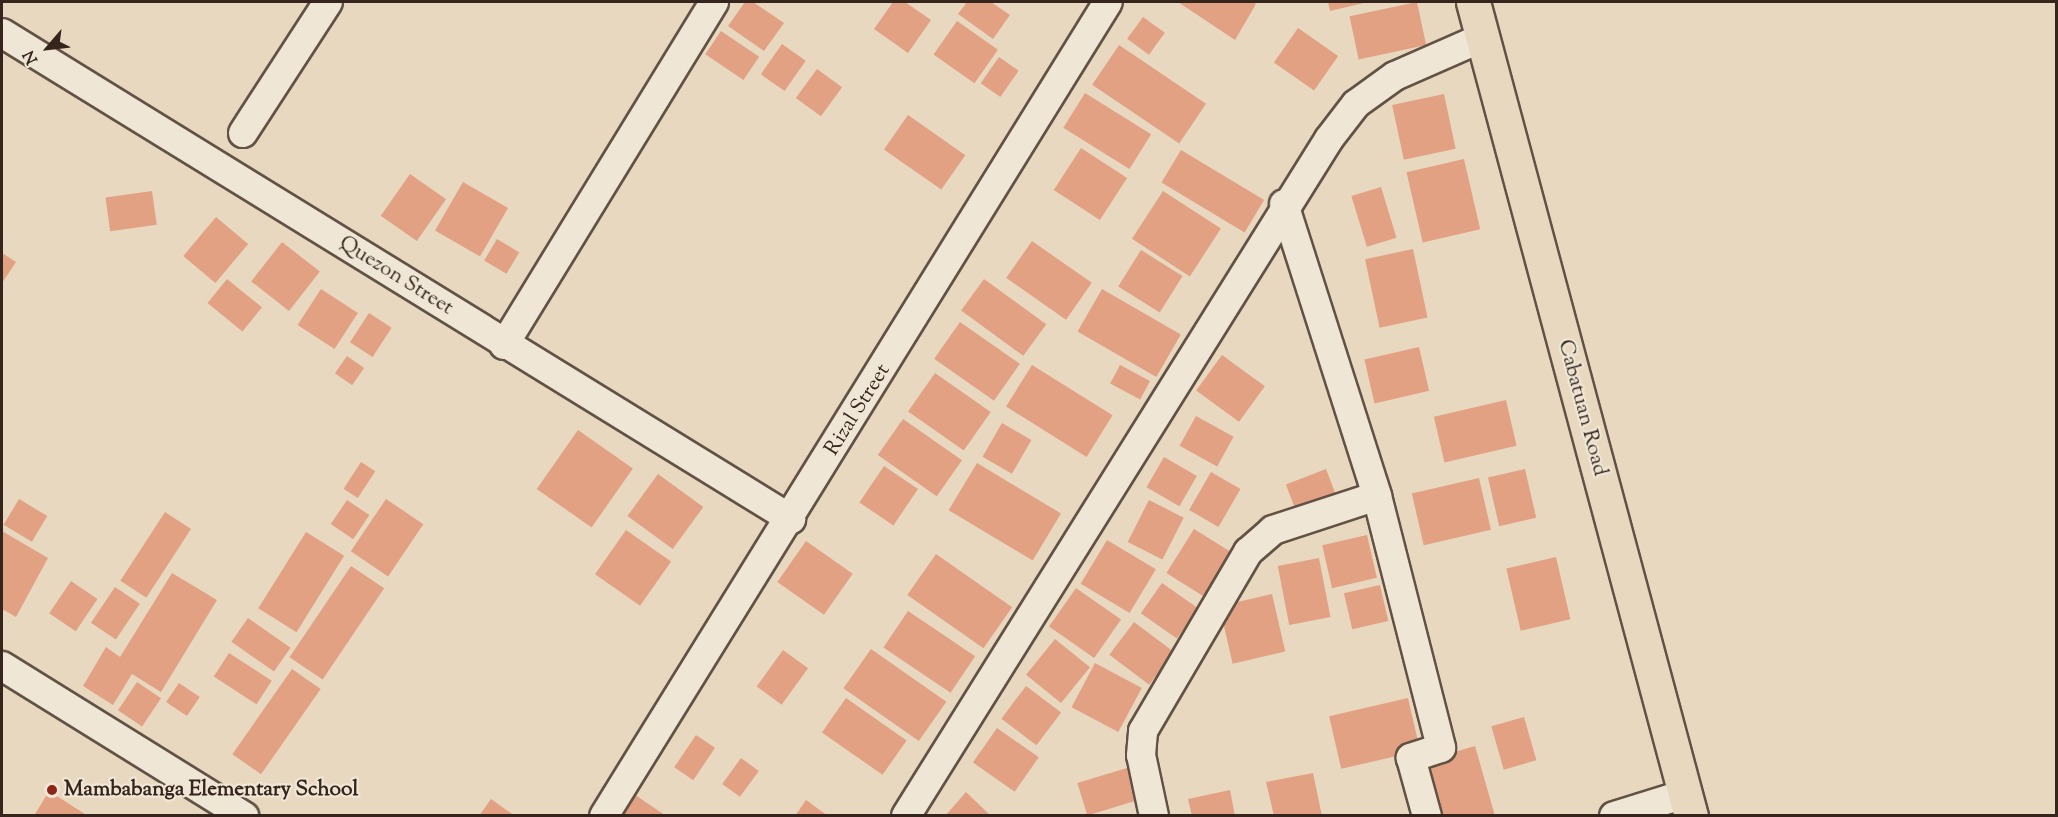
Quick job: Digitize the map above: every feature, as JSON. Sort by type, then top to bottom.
[{"type":"highway","name":"Cabatuan Road","points":[[1473,2],[1688,805]]},
{"type":"street","points":[[243,133],[328,2]]},
{"type":"street","points":[[504,345],[714,2]]},
{"type":"street","name":"Rizal Street","points":[[604,816],[791,519],[1108,2]]},
{"type":"street","name":"Quezon Street","points":[[2,33],[232,172],[504,345],[791,519]]},
{"type":"street","points":[[906,816],[1284,204],[1356,104],[1395,76],[1484,37]]},
{"type":"street","points":[[1284,204],[1377,496],[1441,748],[1411,758],[1427,816]]},
{"type":"street","points":[[1154,816],[1141,755],[1143,731],[1248,552],[1273,530],[1377,496]]},
{"type":"street","points":[[2,666],[244,816]]},
{"type":"street","points":[[1614,816],[1688,805]]},
{"type":"building","points":[[745,2],[753,2],[784,23],[764,51],[728,26]]},
{"type":"building","points":[[893,2],[905,2],[931,20],[908,53],[874,29]]},
{"type":"building","points":[[967,2],[991,2],[1010,15],[993,39],[958,14]]},
{"type":"building","points":[[1178,2],[1252,2],[1256,4],[1235,40]]},
{"type":"building","points":[[1328,2],[1368,2],[1330,11]]},
{"type":"building","points":[[1417,2],[1426,45],[1359,59],[1350,16]]},
{"type":"building","points":[[1143,17],[1165,33],[1149,55],[1127,39]]},
{"type":"building","points":[[957,21],[998,50],[974,83],[933,55]]},
{"type":"building","points":[[1298,28],[1338,56],[1314,91],[1274,62]]},
{"type":"building","points":[[721,31],[759,57],[743,80],[705,54]]},
{"type":"building","points":[[782,44],[806,61],[785,91],[761,74]]},
{"type":"building","points":[[1119,45],[1206,104],[1179,144],[1092,85]]},
{"type":"building","points":[[999,57],[1019,71],[1000,97],[981,83]]},
{"type":"building","points":[[817,69],[842,87],[821,116],[796,98]]},
{"type":"building","points":[[1085,93],[1151,134],[1129,169],[1063,128]]},
{"type":"building","points":[[1444,94],[1456,149],[1404,160],[1392,105]]},
{"type":"building","points":[[908,115],[965,155],[941,190],[884,149]]},
{"type":"building","points":[[1081,148],[1127,178],[1100,220],[1054,190]]},
{"type":"building","points":[[1181,150],[1264,200],[1245,233],[1161,183]]},
{"type":"building","points":[[1464,159],[1480,229],[1423,242],[1407,172]]},
{"type":"building","points":[[410,174],[446,199],[417,241],[381,216]]},
{"type":"building","points":[[463,182],[508,208],[480,256],[435,230]]},
{"type":"building","points":[[1381,187],[1396,238],[1367,247],[1351,196]]},
{"type":"building","points":[[152,191],[157,225],[110,231],[105,198]]},
{"type":"building","points":[[1163,191],[1221,229],[1190,276],[1132,239]]},
{"type":"building","points":[[216,217],[248,244],[215,283],[183,256]]},
{"type":"building","points":[[497,239],[519,252],[506,274],[484,260]]},
{"type":"building","points":[[1032,241],[1092,283],[1066,320],[1006,278]]},
{"type":"building","points":[[282,242],[320,272],[289,311],[251,281]]},
{"type":"building","points":[[1413,249],[1428,317],[1380,328],[1365,259]]},
{"type":"building","points":[[1141,250],[1183,276],[1160,312],[1118,286]]},
{"type":"building","points":[[2,253],[16,262],[2,283]]},
{"type":"building","points":[[227,279],[262,307],[242,331],[207,303]]},
{"type":"building","points":[[984,279],[1046,324],[1023,356],[961,311]]},
{"type":"building","points":[[321,289],[358,313],[334,349],[298,325]]},
{"type":"building","points":[[1102,289],[1181,334],[1156,377],[1078,331]]},
{"type":"building","points":[[369,313],[392,328],[373,357],[350,342]]},
{"type":"building","points":[[960,322],[1020,364],[994,401],[934,359]]},
{"type":"building","points":[[1419,347],[1429,391],[1375,403],[1364,360]]},
{"type":"building","points":[[1222,355],[1265,386],[1239,422],[1196,391]]},
{"type":"building","points":[[347,356],[364,368],[352,385],[335,373]]},
{"type":"building","points":[[1032,365],[1113,415],[1087,457],[1006,407]]},
{"type":"building","points":[[1120,365],[1150,381],[1140,400],[1110,384]]},
{"type":"building","points":[[935,373],[991,412],[964,451],[908,412]]},
{"type":"building","points":[[1506,400],[1517,446],[1444,462],[1434,417]]},
{"type":"building","points":[[1196,416],[1234,437],[1217,467],[1180,446]]},
{"type":"building","points":[[903,419],[962,460],[937,496],[878,455]]},
{"type":"building","points":[[1002,423],[1031,440],[1012,474],[982,457]]},
{"type":"building","points":[[578,430],[633,468],[592,527],[537,489]]},
{"type":"building","points":[[1164,457],[1197,476],[1179,506],[1146,487]]},
{"type":"building","points":[[361,462],[375,471],[358,498],[344,489]]},
{"type":"building","points":[[977,463],[1061,513],[1033,561],[949,510]]},
{"type":"building","points":[[884,466],[918,489],[893,525],[859,502]]},
{"type":"building","points":[[1326,469],[1337,498],[1297,513],[1286,484]]},
{"type":"building","points":[[1525,469],[1536,518],[1499,526],[1488,478]]},
{"type":"building","points":[[1211,472],[1240,489],[1218,527],[1189,510]]},
{"type":"building","points":[[658,474],[703,507],[673,549],[627,516]]},
{"type":"building","points":[[1479,478],[1491,530],[1424,545],[1412,494]]},
{"type":"building","points":[[19,499],[47,516],[32,542],[4,525]]},
{"type":"building","points":[[386,499],[423,524],[388,576],[351,551]]},
{"type":"building","points":[[347,500],[369,515],[353,539],[331,524]]},
{"type":"building","points":[[1149,500],[1184,518],[1162,560],[1128,542]]},
{"type":"building","points":[[165,512],[191,529],[146,598],[120,581]]},
{"type":"building","points":[[1194,529],[1232,553],[1205,597],[1166,573]]},
{"type":"building","points":[[626,530],[671,562],[640,606],[595,574]]},
{"type":"building","points":[[2,531],[48,558],[16,617],[2,609]]},
{"type":"building","points":[[306,532],[344,556],[296,632],[258,608]]},
{"type":"building","points":[[1367,535],[1377,578],[1332,588],[1322,545]]},
{"type":"building","points":[[1107,540],[1156,569],[1130,613],[1081,584]]},
{"type":"building","points":[[806,541],[853,574],[824,615],[777,582]]},
{"type":"building","points":[[936,554],[1012,607],[984,648],[907,595]]},
{"type":"building","points":[[1556,557],[1570,619],[1521,631],[1506,568]]},
{"type":"building","points":[[1319,558],[1330,617],[1289,625],[1278,566]]},
{"type":"building","points":[[351,566],[384,588],[323,680],[289,657]]},
{"type":"building","points":[[172,573],[217,600],[161,692],[132,674],[113,705],[83,686],[106,647],[120,657]]},
{"type":"building","points":[[71,581],[98,599],[76,631],[49,613]]},
{"type":"building","points":[[1162,583],[1198,608],[1177,639],[1141,613]]},
{"type":"building","points":[[1380,585],[1388,621],[1352,629],[1344,593]]},
{"type":"building","points":[[115,587],[140,604],[116,639],[91,623]]},
{"type":"building","points":[[1076,588],[1121,620],[1094,658],[1049,627]]},
{"type":"building","points":[[1272,594],[1285,651],[1233,664],[1219,606]]},
{"type":"building","points":[[908,611],[975,656],[951,693],[883,647]]},
{"type":"building","points":[[248,618],[291,648],[274,672],[231,642]]},
{"type":"building","points":[[1134,622],[1174,652],[1149,685],[1109,655]]},
{"type":"building","points":[[1055,639],[1090,667],[1061,703],[1026,675]]},
{"type":"building","points":[[871,649],[946,702],[919,741],[843,688]]},
{"type":"building","points":[[783,650],[808,668],[782,705],[757,686]]},
{"type":"building","points":[[229,653],[272,681],[257,704],[214,676]]},
{"type":"building","points":[[1095,663],[1142,688],[1118,732],[1072,707]]},
{"type":"building","points":[[292,669],[321,689],[261,774],[232,754]]},
{"type":"building","points":[[137,682],[161,698],[142,726],[118,710]]},
{"type":"building","points":[[179,683],[200,697],[187,716],[166,702]]},
{"type":"building","points":[[1026,686],[1061,712],[1036,745],[1001,719]]},
{"type":"building","points":[[846,698],[907,740],[883,775],[822,732]]},
{"type":"building","points":[[1408,698],[1420,751],[1341,769],[1329,716]]},
{"type":"building","points":[[1524,717],[1536,760],[1504,770],[1491,726]]},
{"type":"building","points":[[997,728],[1039,757],[1015,792],[973,762]]},
{"type":"building","points":[[696,735],[715,748],[693,780],[674,767]]},
{"type":"building","points":[[1475,746],[1495,816],[1436,816],[1420,762]]},
{"type":"building","points":[[741,758],[759,771],[740,797],[722,784]]},
{"type":"building","points":[[1130,767],[1140,800],[1087,816],[1077,783]]},
{"type":"building","points":[[1313,773],[1322,816],[1274,816],[1266,782]]},
{"type":"building","points":[[1230,790],[1235,816],[1192,816],[1188,799]]},
{"type":"building","points":[[49,791],[88,816],[34,816]]},
{"type":"building","points":[[966,792],[991,816],[945,816]]},
{"type":"building","points":[[634,794],[666,816],[619,816]]},
{"type":"building","points":[[491,799],[515,816],[479,816]]},
{"type":"building","points":[[806,800],[828,816],[795,816]]},
{"type":"place","name":"Mambabanga Elementary School","points":[[52,790]]}]
